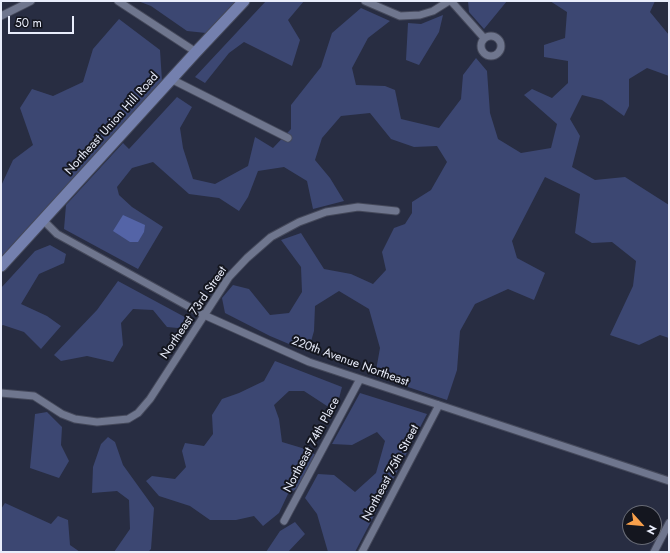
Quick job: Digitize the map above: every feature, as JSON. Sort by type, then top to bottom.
[{"type":"street","points":[[1,16],[31,1]]},
{"type":"street","points":[[118,1],[196,52]]},
{"type":"street","name":"Northeast Union Hill Road","points":[[1,266],[244,1]]},
{"type":"street","points":[[364,1],[400,16],[420,15],[433,11],[450,1],[484,38]]},
{"type":"street","points":[[171,79],[288,138]]},
{"type":"street","name":"Northeast 73rd Street","points":[[1,393],[34,396],[62,414],[75,419],[113,421],[128,419],[138,413],[150,399],[229,277],[247,258],[272,237],[299,222],[326,212],[358,207],[396,211]]},
{"type":"street","name":"220th Avenue Northeast","points":[[43,220],[57,234],[204,315],[309,362],[669,481]]},
{"type":"street","name":"Northeast 74th Place","points":[[284,521],[360,379]]},
{"type":"street","name":"Northeast 75th Street","points":[[362,552],[439,405]]},
{"type":"street","points":[[654,552],[669,522]]},
{"type":"shaded area","points":[[138,1],[236,1],[206,33],[187,31],[151,6]]},
{"type":"shaded area","points":[[266,1],[304,1],[288,20],[300,40],[292,66],[244,42],[229,53],[205,83],[195,77]]},
{"type":"shaded area","points":[[468,1],[507,1],[484,29],[469,12]]},
{"type":"shaded area","points":[[550,1],[655,1],[650,12],[669,35],[669,76],[647,68],[629,79],[629,106],[624,116],[602,100],[582,95],[570,119],[580,136],[572,167],[595,180],[625,177],[669,205],[669,338],[660,335],[639,345],[610,335],[633,286],[636,261],[612,242],[592,243],[575,233],[580,194],[545,177],[512,241],[517,258],[545,273],[534,300],[508,289],[475,304],[460,331],[457,370],[447,400],[375,376],[380,348],[369,309],[339,291],[315,306],[314,331],[308,352],[270,336],[225,313],[222,298],[233,285],[249,289],[270,315],[289,313],[302,292],[301,267],[281,240],[301,233],[324,269],[351,274],[373,284],[386,270],[382,252],[394,228],[405,224],[412,213],[412,202],[431,190],[447,162],[437,146],[414,147],[391,139],[370,113],[341,116],[322,138],[315,160],[330,178],[344,201],[313,209],[307,181],[284,167],[258,171],[248,197],[239,211],[219,198],[189,194],[153,162],[132,168],[117,187],[119,195],[132,207],[163,227],[138,269],[64,229],[66,205],[123,143],[129,149],[177,97],[192,107],[180,128],[183,148],[193,179],[215,184],[248,166],[255,137],[273,148],[291,129],[291,105],[321,67],[332,33],[361,8],[390,21],[368,38],[352,68],[356,85],[385,86],[395,90],[401,119],[439,128],[461,99],[463,75],[476,58],[487,71],[490,113],[498,139],[521,153],[551,148],[557,124],[524,95],[532,89],[552,98],[568,83],[568,61],[544,57],[544,45],[565,38],[567,12]]},
{"type":"shaded area","points":[[443,15],[439,32],[419,65],[406,60],[408,23],[421,24]]},
{"type":"shaded area","points":[[119,19],[160,50],[162,81],[1,257],[1,186],[13,160],[33,145],[20,108],[32,89],[53,96],[83,82],[93,49]]},
{"type":"shaded area","points":[[123,215],[145,225],[144,232],[138,242],[130,242],[113,231]]},
{"type":"shaded area","points":[[50,245],[66,254],[64,263],[39,274],[21,304],[47,316],[61,326],[41,349],[24,332],[3,325],[1,326],[1,288],[35,251]]},
{"type":"shaded area","points":[[118,281],[194,322],[189,329],[167,327],[153,310],[133,309],[121,323],[123,345],[113,362],[87,356],[61,361],[54,355],[97,310]]},
{"type":"shaded area","points":[[275,361],[342,387],[338,402],[327,406],[304,391],[289,391],[274,405],[279,419],[282,442],[302,448],[316,455],[298,488],[288,494],[279,513],[263,526],[254,516],[236,520],[210,520],[190,506],[159,496],[146,481],[152,476],[175,479],[186,467],[182,451],[185,443],[204,446],[213,434],[212,415],[222,399],[264,381]]},
{"type":"shaded area","points":[[360,393],[427,414],[355,552],[328,552],[317,514],[305,498],[318,474],[334,475],[355,492],[376,473],[385,441],[377,432],[352,445],[332,444]]},
{"type":"shaded area","points":[[47,412],[62,427],[61,445],[69,461],[59,478],[30,468],[35,414]]},
{"type":"shaded area","points":[[108,437],[115,442],[123,465],[154,508],[151,549],[148,552],[114,552],[130,529],[129,500],[117,491],[92,493],[93,467],[101,444]]},
{"type":"shaded area","points":[[5,503],[51,524],[58,516],[68,520],[70,545],[80,552],[1,552],[1,509]]},
{"type":"shaded area","points":[[295,522],[305,534],[288,552],[266,552],[280,531]]}]
